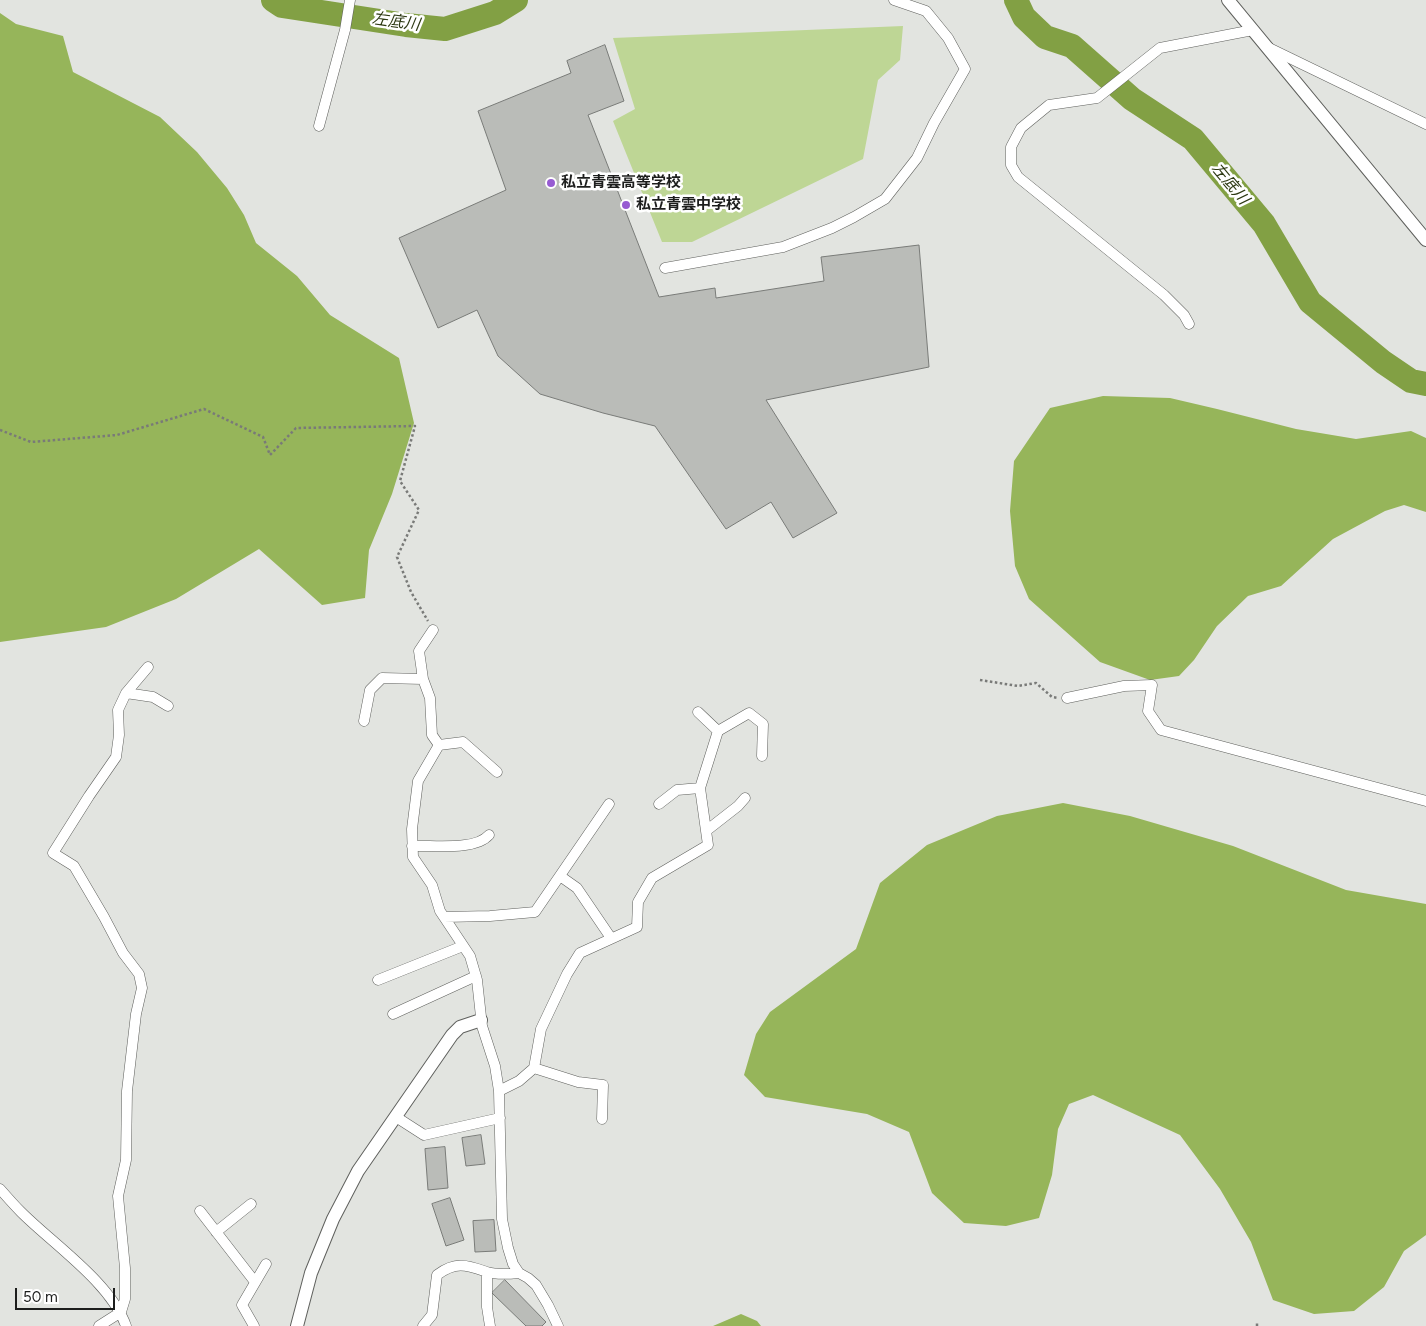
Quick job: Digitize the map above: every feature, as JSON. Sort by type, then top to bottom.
[{"type":"street","points":[[319,126],[345,30],[350,0]]},
{"type":"street","points":[[665,268],[783,247],[846,221],[885,199],[917,158],[934,123],[965,69],[948,38],[926,11],[894,0]]},
{"type":"street","points":[[1228,0],[1426,240]]},
{"type":"street","points":[[1189,324],[1184,315],[1164,294],[1018,177],[1010,165],[1011,147],[1021,128],[1049,106],[1097,98],[1130,74],[1160,48],[1253,30]]},
{"type":"street","points":[[1266,46],[1426,124]]},
{"type":"street","points":[[433,630],[419,651],[424,680],[430,698],[432,735],[439,746]]},
{"type":"street","points":[[99,1326],[121,1312],[125,1299],[125,1268],[118,1196],[126,1160],[126,1092],[136,1014],[142,988],[139,974],[123,953],[74,866],[53,853],[116,757],[119,735],[118,710],[126,693],[148,667]]},
{"type":"street","points":[[364,721],[370,690],[382,678],[424,680]]},
{"type":"street","points":[[1067,698],[1124,686],[1152,685],[1148,711],[1161,730],[1426,801]]},
{"type":"street","points":[[126,693],[153,697],[168,706]]},
{"type":"street","points":[[698,712],[718,731]]},
{"type":"street","points":[[499,1091],[519,1080],[534,1068],[541,1030],[567,974],[580,954],[637,927],[638,902],[652,878],[708,845],[700,788],[718,731],[749,713],[763,724],[762,756]]},
{"type":"street","points":[[497,772],[463,742],[439,746],[418,781],[412,829],[412,857],[432,885],[440,911],[470,956],[476,976],[481,1020],[496,1066],[499,1091],[502,1219],[513,1264],[519,1273],[536,1285],[558,1326]]},
{"type":"street","points":[[659,804],[677,790],[700,788]]},
{"type":"street","points":[[706,831],[738,806],[745,798]]},
{"type":"street","points":[[444,917],[490,916],[535,912],[609,804]]},
{"type":"street","points":[[412,846],[470,845],[485,840],[489,835]]},
{"type":"street","points":[[560,876],[577,888],[611,938]]},
{"type":"street","points":[[378,980],[463,946]]},
{"type":"street","points":[[393,1014],[476,976]]},
{"type":"street","points":[[297,1326],[311,1273],[333,1219],[358,1171],[452,1035],[460,1027],[481,1020]]},
{"type":"street","points":[[534,1068],[578,1082],[603,1085],[602,1119]]},
{"type":"street","points":[[396,1117],[424,1135],[500,1118]]},
{"type":"street","points":[[0,1189],[21,1212],[87,1272],[121,1312],[126,1326]]},
{"type":"street","points":[[216,1232],[251,1204]]},
{"type":"street","points":[[200,1211],[255,1282]]},
{"type":"street","points":[[254,1326],[242,1305],[266,1264]]},
{"type":"street","points":[[423,1326],[432,1315],[437,1275],[446,1269],[457,1265],[466,1265],[488,1272],[519,1273]]},
{"type":"street","points":[[488,1272],[487,1308],[490,1326]]},
{"type":"path","points":[[0,430],[31,442],[118,435],[204,409],[263,437],[270,455],[296,428],[415,426],[400,482],[419,510],[397,557],[411,592],[433,630]]},
{"type":"path","points":[[980,680],[1018,686],[1036,683],[1052,697],[1067,698]]},
{"type":"path","points":[[1257,1321],[1257,1326]]},
{"type":"green space","points":[[0,13],[16,24],[63,36],[73,72],[160,117],[197,152],[227,188],[244,215],[256,243],[297,276],[330,315],[399,358],[414,423],[392,494],[369,550],[365,598],[322,605],[259,549],[176,599],[106,627],[0,642]]},
{"type":"green space","points":[[903,26],[900,60],[878,80],[863,159],[692,242],[662,242],[613,121],[635,109],[613,38]]},
{"type":"green space","points":[[1103,396],[1170,398],[1296,429],[1356,439],[1411,431],[1426,438],[1426,512],[1404,505],[1385,511],[1333,539],[1281,586],[1248,596],[1217,626],[1194,660],[1179,676],[1150,680],[1100,662],[1029,599],[1015,566],[1010,511],[1014,461],[1050,408]]},
{"type":"green space","points":[[1063,803],[1130,816],[1233,846],[1346,890],[1426,904],[1426,1235],[1404,1251],[1384,1287],[1354,1311],[1314,1314],[1273,1300],[1251,1242],[1220,1189],[1180,1135],[1093,1095],[1069,1104],[1058,1129],[1052,1175],[1039,1218],[1006,1226],[964,1223],[932,1193],[909,1132],[867,1114],[765,1097],[744,1075],[756,1034],[770,1012],[856,949],[880,883],[927,845],[997,816]]},
{"type":"green space","points":[[741,1314],[757,1321],[761,1326],[713,1326]]},
{"type":"building","points":[[605,45],[624,101],[588,115],[659,297],[715,288],[716,298],[824,281],[821,257],[919,245],[929,367],[766,400],[837,513],[793,538],[771,502],[726,529],[655,426],[540,394],[498,356],[477,310],[438,328],[399,238],[506,190],[478,111],[571,73],[567,61]]},
{"type":"building","points":[[481,1135],[485,1164],[466,1166],[462,1138]]},
{"type":"building","points":[[445,1147],[448,1188],[428,1190],[425,1149]]},
{"type":"building","points":[[450,1198],[464,1240],[446,1246],[432,1204]]},
{"type":"building","points":[[494,1220],[496,1251],[475,1252],[473,1221]]},
{"type":"building","points":[[505,1280],[546,1322],[542,1326],[526,1326],[492,1293]]},
{"type":"waterway","name":"左底川","points":[[273,0],[282,6],[445,29],[495,13],[516,0]]},
{"type":"waterway","name":"左底川","points":[[1016,0],[1024,17],[1045,37],[1072,46],[1132,99],[1193,139],[1264,224],[1310,302],[1383,362],[1411,381],[1426,384]]},
{"type":"place","name":"私立青雲高等学校","points":[[551,183]]},
{"type":"place","name":"私立青雲中学校","points":[[626,205]]}]
